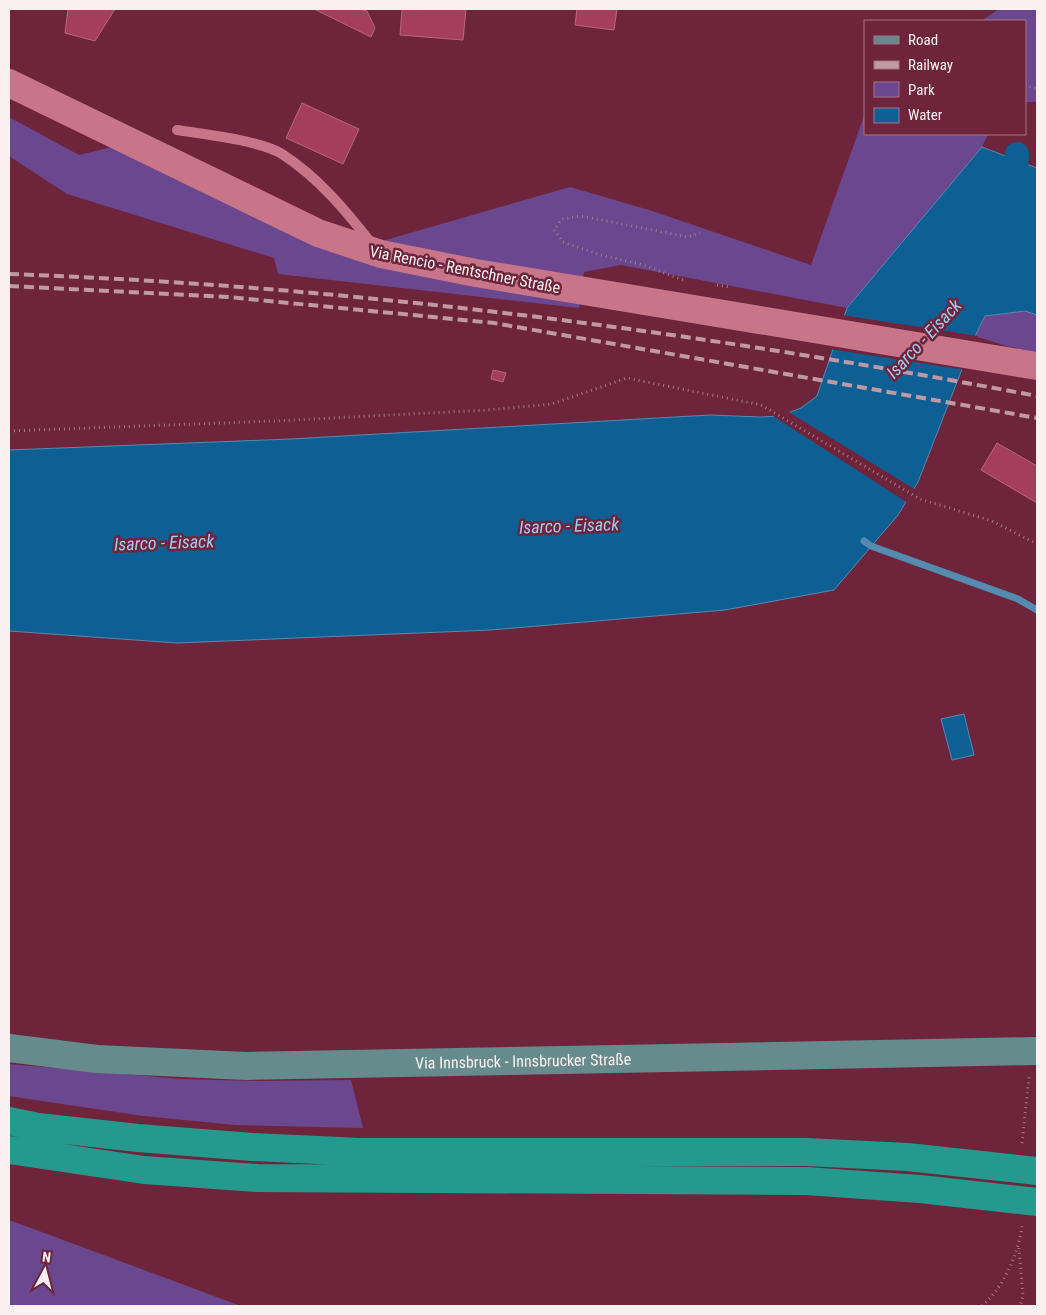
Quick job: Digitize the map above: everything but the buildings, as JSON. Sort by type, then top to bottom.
[{"type":"highway","points":[[9,1121],[38,1127],[129,1137],[252,1147],[360,1152],[806,1152],[907,1157],[1037,1171]]},
{"type":"highway","points":[[9,1150],[144,1170],[256,1178],[806,1181],[920,1189],[1037,1202]]},
{"type":"main road","name":"Via Rencio - Rentschner Straße","points":[[9,83],[318,233],[381,254],[476,273],[1037,366]]},
{"type":"main road","name":"Via Innsbruck - Innsbrucker Straße","points":[[9,1048],[97,1059],[246,1066],[1034,1051]]},
{"type":"lane","points":[[177,130],[240,141],[281,153],[335,198],[381,254]]},
{"type":"path","points":[[686,282],[643,265],[601,255],[563,242],[554,230],[562,219],[581,216],[688,237],[700,233]]},
{"type":"path","points":[[9,430],[274,421],[487,410],[552,404],[627,378],[761,405],[920,499],[992,521],[1037,544]]},
{"type":"path","points":[[1022,1143],[1034,1051]]},
{"type":"path","points":[[1020,1306],[1023,1296],[1019,1248],[1022,1226]]},
{"type":"path","points":[[982,1306],[992,1298],[1019,1248]]},
{"type":"green space","points":[[999,9],[1037,9],[1037,102],[1026,102],[1026,20],[982,20]]},
{"type":"green space","points":[[864,116],[864,135],[988,135],[982,147],[847,308],[621,265],[584,272],[579,308],[278,274],[274,258],[67,194],[9,156],[9,117],[79,155],[112,147],[344,252],[570,187],[649,210],[811,265]]},
{"type":"green space","points":[[1025,311],[1037,315],[1037,352],[1006,346],[975,336],[985,316]]},
{"type":"green space","points":[[9,1064],[181,1079],[257,1081],[351,1080],[363,1128],[235,1125],[143,1116],[9,1096]]},
{"type":"green space","points":[[9,1220],[31,1228],[241,1306],[9,1306]]},
{"type":"water","name":"Isarco - Eisack","points":[[982,147],[1037,168],[1037,315],[1025,311],[985,316],[975,336],[918,482],[898,515],[834,590],[725,610],[491,630],[177,643],[9,631],[9,450],[291,439],[710,415],[780,416],[801,408],[817,396],[847,308]]},
{"type":"water","points":[[964,714],[974,755],[952,760],[941,719]]},
{"type":"pier","points":[[842,315],[978,336],[965,370],[830,349]]},
{"type":"pier","points":[[787,411],[916,490],[908,503],[770,414]]},
{"type":"waterway","points":[[1016,192],[1017,154]]},
{"type":"waterway","points":[[864,541],[871,546],[1018,599],[1037,610]]},
{"type":"railway","points":[[9,274],[267,289],[525,316],[654,332],[910,373],[1037,396]]},
{"type":"railway","points":[[9,286],[228,297],[494,323],[1037,418]]}]
